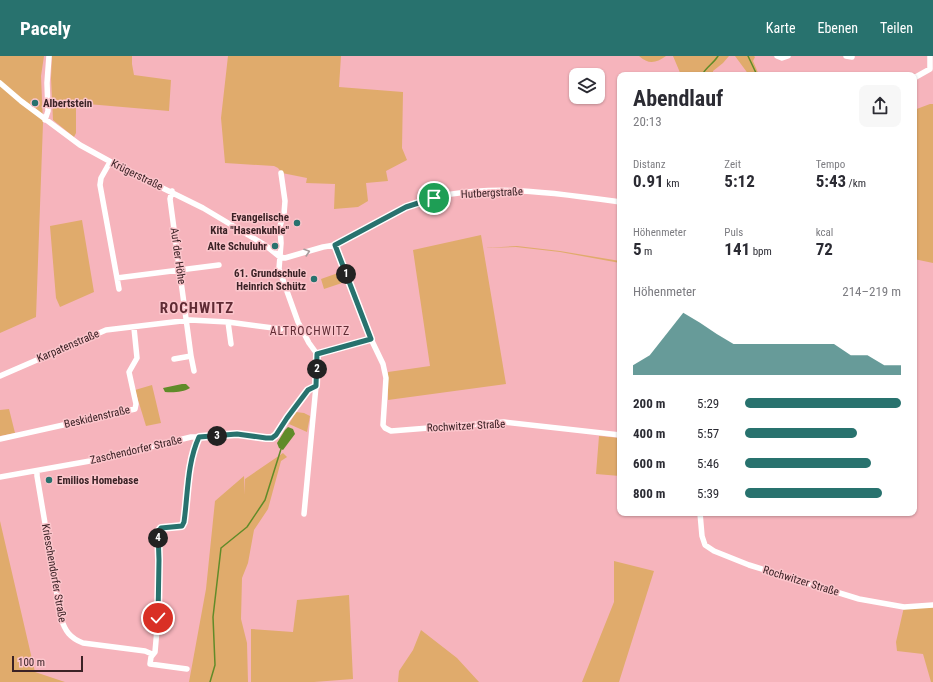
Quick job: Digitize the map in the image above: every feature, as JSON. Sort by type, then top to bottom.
[{"type":"street","points":[[45,120],[48,116],[47,83],[49,56]]},
{"type":"street","points":[[777,56],[782,58],[788,56]]},
{"type":"street","points":[[917,76],[931,68],[930,56]]},
{"type":"street","name":"Krügerstraße","points":[[0,83],[68,138],[110,162],[172,192],[220,218],[265,245],[280,257]]},
{"type":"street","points":[[110,162],[100,185],[119,289]]},
{"type":"street","points":[[281,173],[285,201],[280,226],[279,269],[298,322],[317,354],[316,386],[304,514]]},
{"type":"street","name":"Hutbergstraße","points":[[280,257],[289,258],[323,247],[335,245],[406,207],[434,198],[476,192],[523,191],[568,194],[617,202]]},
{"type":"street","name":"Auf der Höhe","points":[[172,192],[170,199],[186,320]]},
{"type":"street","points":[[317,354],[371,339],[335,245]]},
{"type":"street","points":[[117,278],[219,265]]},
{"type":"street","points":[[186,320],[194,371]]},
{"type":"street","name":"Karpatenstraße","points":[[0,376],[106,330],[134,328],[186,320],[228,322],[281,329]]},
{"type":"street","points":[[228,322],[231,344]]},
{"type":"street","name":"Beskidenstraße","points":[[0,439],[135,409],[136,404],[129,372],[137,358],[134,328]]},
{"type":"street","name":"Rochwitzer Straße","points":[[371,339],[380,356],[385,372],[386,385],[383,425],[391,431],[504,422],[617,435]]},
{"type":"street","points":[[174,359],[191,356]]},
{"type":"street","name":"Zaschendorfer Straße","points":[[0,477],[37,472],[101,459],[191,437],[237,434],[272,438],[276,435],[308,390],[316,386]]},
{"type":"street","points":[[187,669],[150,664],[152,654],[154,652],[158,618],[158,532],[161,528],[182,526],[184,522],[191,462],[194,448],[199,437]]},
{"type":"street","name":"Krieschendorfer Straße","points":[[37,472],[44,520],[64,628],[75,640],[83,643],[145,651],[152,654]]},
{"type":"street","name":"Rochwitzer Straße","points":[[700,516],[702,536],[705,545],[714,552],[749,565],[854,598],[904,607],[933,605]]},
{"type":"shaded area","points":[[0,56],[44,56],[41,76],[43,123],[36,317],[0,333]]},
{"type":"shaded area","points":[[52,56],[132,56],[134,75],[171,80],[169,111],[76,103],[76,133],[74,137],[53,120],[51,78]]},
{"type":"shaded area","points":[[228,56],[341,56],[339,87],[403,92],[402,148],[407,160],[386,171],[388,181],[366,183],[368,201],[358,207],[334,209],[335,184],[306,183],[307,178],[282,173],[274,166],[225,163],[221,118]]},
{"type":"shaded area","points":[[639,56],[666,56],[659,60],[649,62]]},
{"type":"shaded area","points":[[673,56],[729,56],[713,72],[680,72]]},
{"type":"shaded area","points":[[735,56],[755,57],[753,61],[758,72],[747,72]]},
{"type":"shaded area","points":[[933,104],[933,263],[917,260],[917,109]]},
{"type":"shaded area","points":[[82,220],[94,292],[60,307],[56,298],[50,226]]},
{"type":"shaded area","points":[[481,235],[506,384],[388,400],[388,372],[430,366],[413,250]]},
{"type":"shaded area","points":[[517,246],[560,251],[617,260],[617,262],[560,252],[516,247],[484,248]]},
{"type":"shaded area","points":[[338,273],[342,283],[324,289],[321,279]]},
{"type":"shaded area","points":[[186,384],[190,388],[182,391],[165,392],[163,388]]},
{"type":"shaded area","points":[[152,385],[161,423],[146,426],[135,390]]},
{"type":"shaded area","points":[[9,409],[15,433],[0,436],[0,410]]},
{"type":"shaded area","points":[[296,412],[304,413],[310,416],[307,432],[289,424]]},
{"type":"shaded area","points":[[288,427],[293,429],[295,434],[283,450],[279,448],[277,443]]},
{"type":"shaded area","points":[[599,436],[617,438],[617,476],[596,474]]},
{"type":"shaded area","points":[[283,453],[287,457],[281,461],[268,509],[254,530],[248,563],[242,578],[241,619],[247,643],[248,682],[189,682],[206,589],[215,501],[244,476],[245,495],[245,479]]},
{"type":"shaded area","points":[[0,521],[35,672],[65,682],[0,682]]},
{"type":"shaded area","points":[[614,561],[654,571],[619,682],[582,682],[614,602]]},
{"type":"shaded area","points":[[349,595],[353,679],[314,682],[251,682],[251,629],[293,632],[297,600]]},
{"type":"shaded area","points":[[933,605],[933,682],[931,682],[923,654],[897,651],[896,642],[904,607]]},
{"type":"shaded area","points":[[421,630],[457,658],[479,682],[398,682],[399,671],[413,650]]},
{"type":"waterway","points":[[704,72],[718,56]]},
{"type":"waterway","points":[[748,56],[756,72]]},
{"type":"waterway","points":[[210,682],[215,665],[213,617],[221,548],[247,527],[265,500],[281,449]]},
{"type":"place","name":"Albertstein","points":[[35,103]]},
{"type":"place","name":"Evangelische Kita \"Hasenkuhle\"","points":[[297,223]]},
{"type":"place","name":"Alte Schuluhr","points":[[275,246]]},
{"type":"place","name":"61. Grundschule Heinrich Schütz","points":[[314,279]]},
{"type":"place","name":"Emilios Homebase","points":[[49,480]]},
{"type":"district","name":"ROCHWITZ","points":[[197,308]]},
{"type":"district","name":"ALTROCHWITZ","points":[[310,331]]},
{"type":"route","points":[[158,618],[158,532],[161,528],[182,526],[184,522],[191,462],[194,448],[199,437],[205,438],[237,434],[272,438],[276,435],[308,390],[316,386],[317,354],[371,339],[335,245],[406,207],[434,198]]}]
